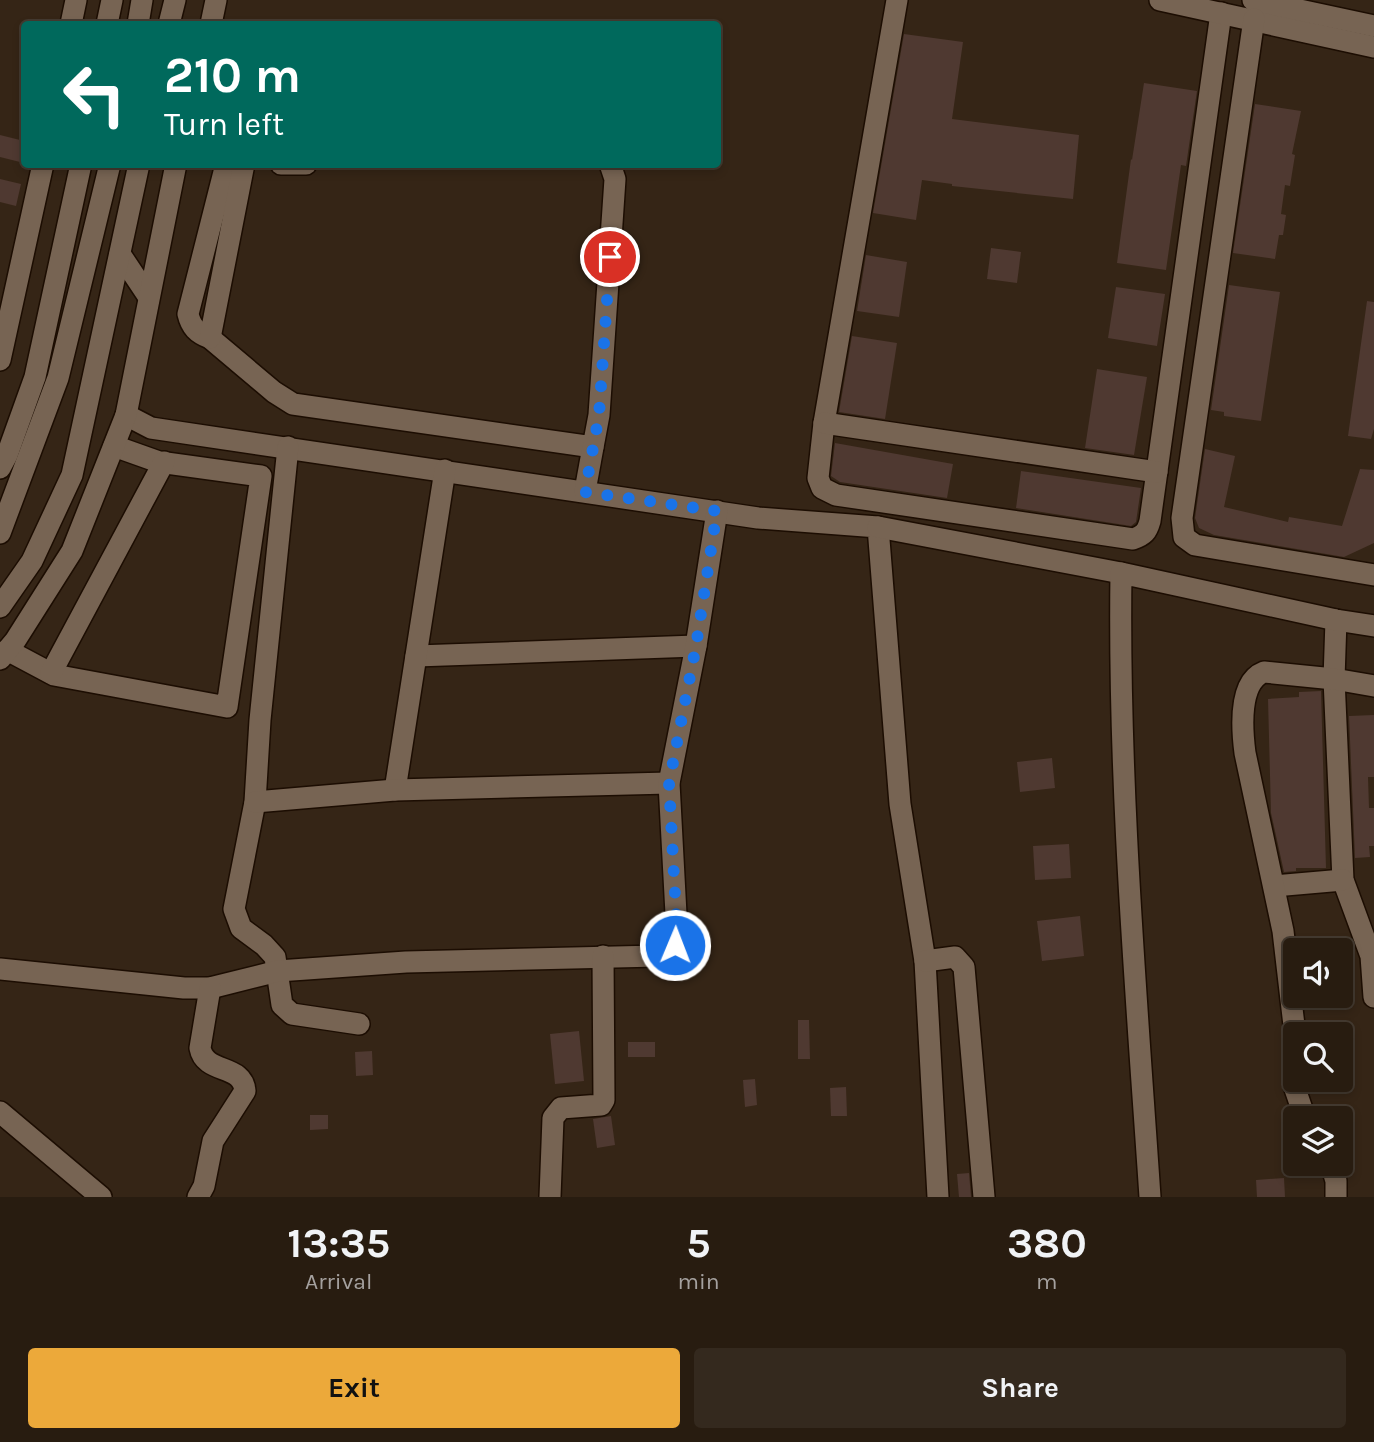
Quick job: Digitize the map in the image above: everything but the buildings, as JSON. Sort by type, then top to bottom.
[{"type":"street","points":[[72,21],[76,0]]},
{"type":"street","points":[[108,21],[112,0]]},
{"type":"street","points":[[138,21],[142,0]]},
{"type":"street","points":[[170,21],[175,0]]},
{"type":"street","points":[[212,21],[216,0]]},
{"type":"street","points":[[897,0],[824,423],[818,478],[822,488],[849,498],[1133,539],[1147,531],[1157,472],[1221,13]]},
{"type":"street","points":[[1160,0],[1221,13],[1253,10],[1374,26]]},
{"type":"street","points":[[1253,10],[1374,47]]},
{"type":"street","points":[[1253,10],[1182,517],[1184,537],[1195,545],[1374,575]]},
{"type":"street","points":[[0,360],[42,168]]},
{"type":"street","points":[[0,468],[35,377],[80,168]]},
{"type":"street","points":[[0,533],[58,377],[109,168]]},
{"type":"street","points":[[0,607],[32,561],[72,475],[138,168]]},
{"type":"street","points":[[114,446],[164,463],[261,476],[227,707],[51,673],[4,655],[72,551],[126,415],[175,168]]},
{"type":"street","points":[[225,168],[188,314],[190,323],[198,334],[210,338],[274,392],[293,404],[593,447]]},
{"type":"street","points":[[210,338],[243,168]]},
{"type":"street","points":[[585,492],[599,415],[615,179],[611,168]]},
{"type":"street","points":[[120,254],[148,296]]},
{"type":"street","points":[[126,415],[151,428],[758,518],[878,527],[1121,573],[1374,626]]},
{"type":"street","points":[[824,423],[1157,472]]},
{"type":"street","points":[[288,447],[260,720],[255,803],[234,909],[241,928],[275,957],[280,999],[287,1011],[359,1024]]},
{"type":"street","points":[[51,673],[164,463]]},
{"type":"street","points":[[395,790],[445,470]]},
{"type":"street","points":[[0,969],[184,988],[210,988],[278,971],[406,962],[658,956],[668,952],[675,945],[677,933],[669,783],[696,646],[717,511]]},
{"type":"street","points":[[878,527],[900,804],[925,961],[938,1197]]},
{"type":"street","points":[[1121,573],[1120,657],[1136,983],[1150,1197]]},
{"type":"street","points":[[1336,620],[1334,679],[1343,880],[1371,956],[1374,997]]},
{"type":"street","points":[[416,656],[696,646]]},
{"type":"street","points":[[1294,1022],[1289,964],[1243,737],[1245,701],[1251,681],[1264,672],[1334,679],[1374,687]]},
{"type":"street","points":[[255,803],[395,790],[669,783]]},
{"type":"street","points":[[1274,886],[1343,880]]},
{"type":"street","points":[[550,1197],[553,1118],[557,1111],[568,1107],[601,1105],[604,1100],[603,957]]},
{"type":"street","points":[[925,961],[955,957],[964,967],[984,1197]]},
{"type":"street","points":[[198,1197],[204,1186],[214,1141],[245,1091],[243,1080],[237,1074],[209,1064],[201,1054],[210,988]]},
{"type":"street","points":[[0,1112],[101,1197]]},
{"type":"street","points":[[1335,1176],[1336,1197]]},
{"type":"route","points":[[610,257],[599,415],[585,492],[717,511],[696,646],[669,783],[677,933],[675,945]]}]
